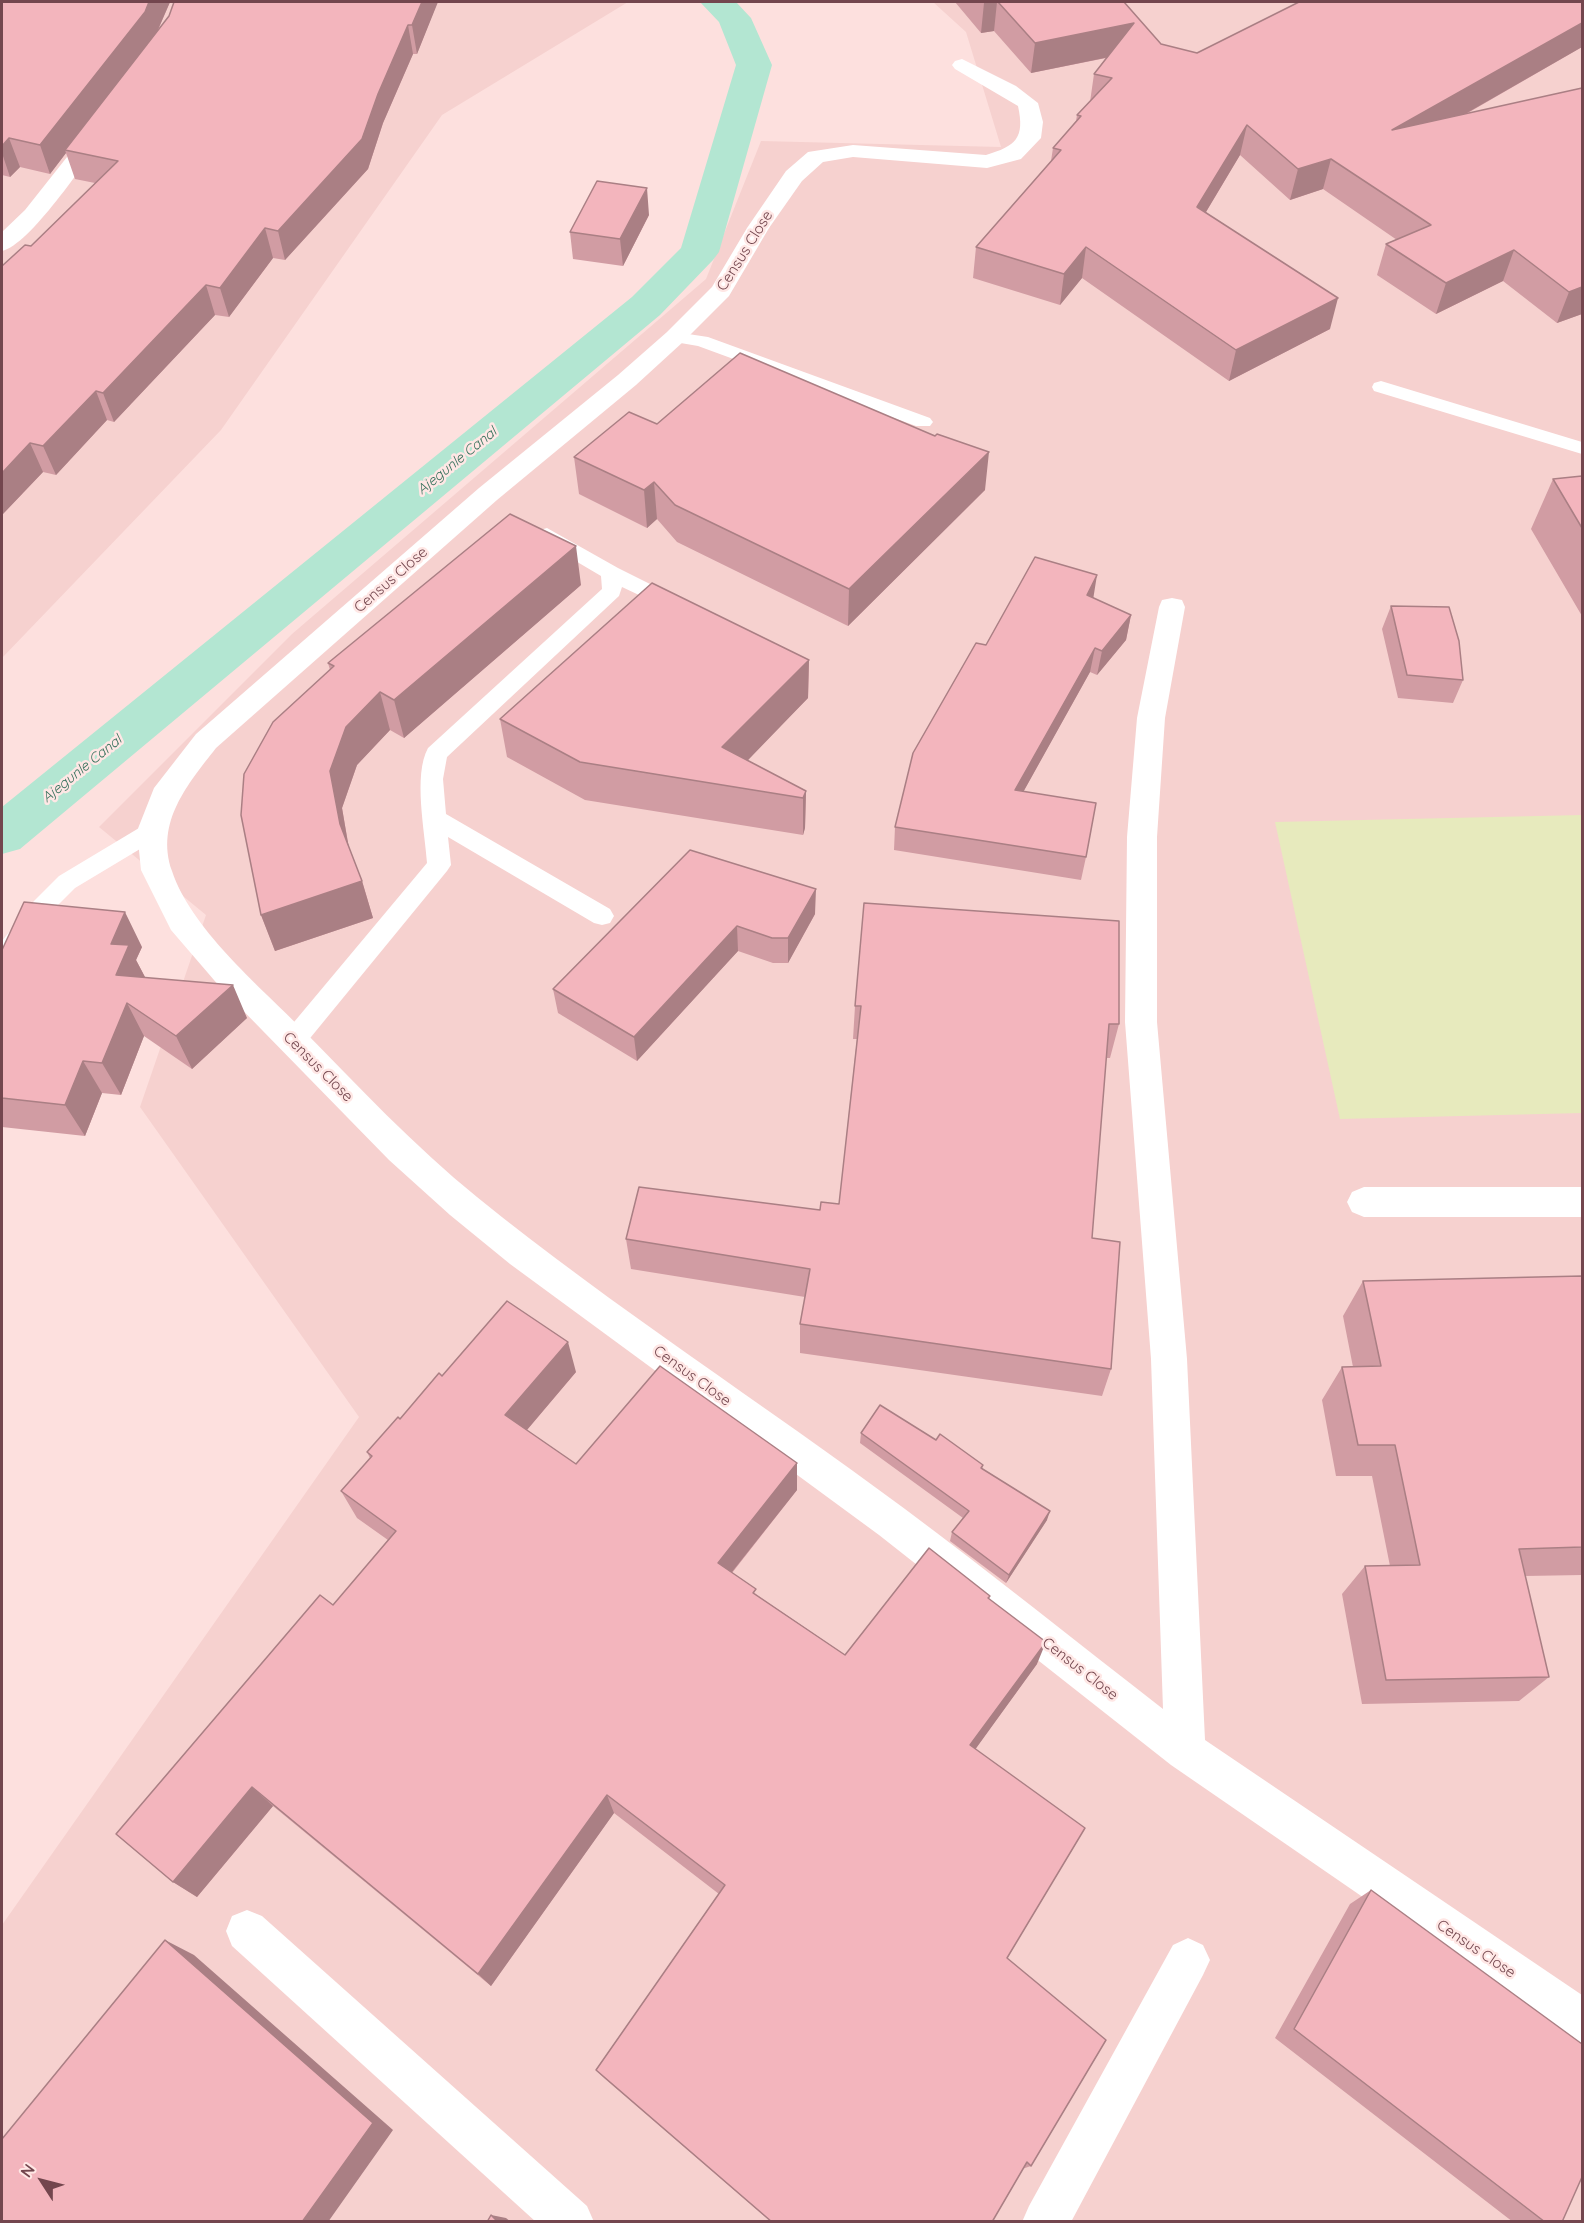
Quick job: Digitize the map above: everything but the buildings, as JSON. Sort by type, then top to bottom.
[{"type":"street","name":"Census Close","points":[[962,65],[1028,103],[1032,122],[1030,138],[1013,154],[987,162],[853,151],[816,158],[794,176],[758,228],[722,291],[675,338],[488,494],[206,741],[169,788],[152,831],[156,870],[182,922],[231,978],[401,1150],[462,1205],[522,1252],[892,1522],[1185,1751],[1582,2021]]},
{"type":"street","points":[[2,244],[33,215],[110,115]]},
{"type":"street","points":[[1172,606],[1151,718],[1142,837],[1141,1022],[1168,1359],[1185,1751]]},
{"type":"street","points":[[1364,1202],[1582,1202]]},
{"type":"street","points":[[247,1931],[571,2222]]},
{"type":"street","points":[[1045,2222],[1188,1960]]},
{"type":"lane","points":[[675,338],[702,341],[923,422]]},
{"type":"lane","points":[[1381,387],[1582,448]]},
{"type":"lane","points":[[526,523],[611,573],[693,614]]},
{"type":"lane","points":[[293,1041],[439,865],[432,779],[436,754],[599,606],[612,591],[611,573]]},
{"type":"lane","points":[[435,818],[602,916]]},
{"type":"lane","points":[[2,958],[42,907],[67,882],[152,831]]},
{"type":"shaded area","points":[[2,2],[628,2],[442,115],[221,430],[2,658]]},
{"type":"shaded area","points":[[933,2],[1582,2],[1582,2221],[2,2222],[2,1925],[359,1417],[140,1107],[206,915],[99,827],[292,634],[706,279],[761,141],[1001,147],[966,32]]},
{"type":"green space","points":[[1582,815],[1582,1113],[1340,1119],[1275,822]]},
{"type":"waterway","name":"Ajegunle Canal","points":[[2,835],[646,306],[699,252],[754,65],[734,18],[717,2]]}]
